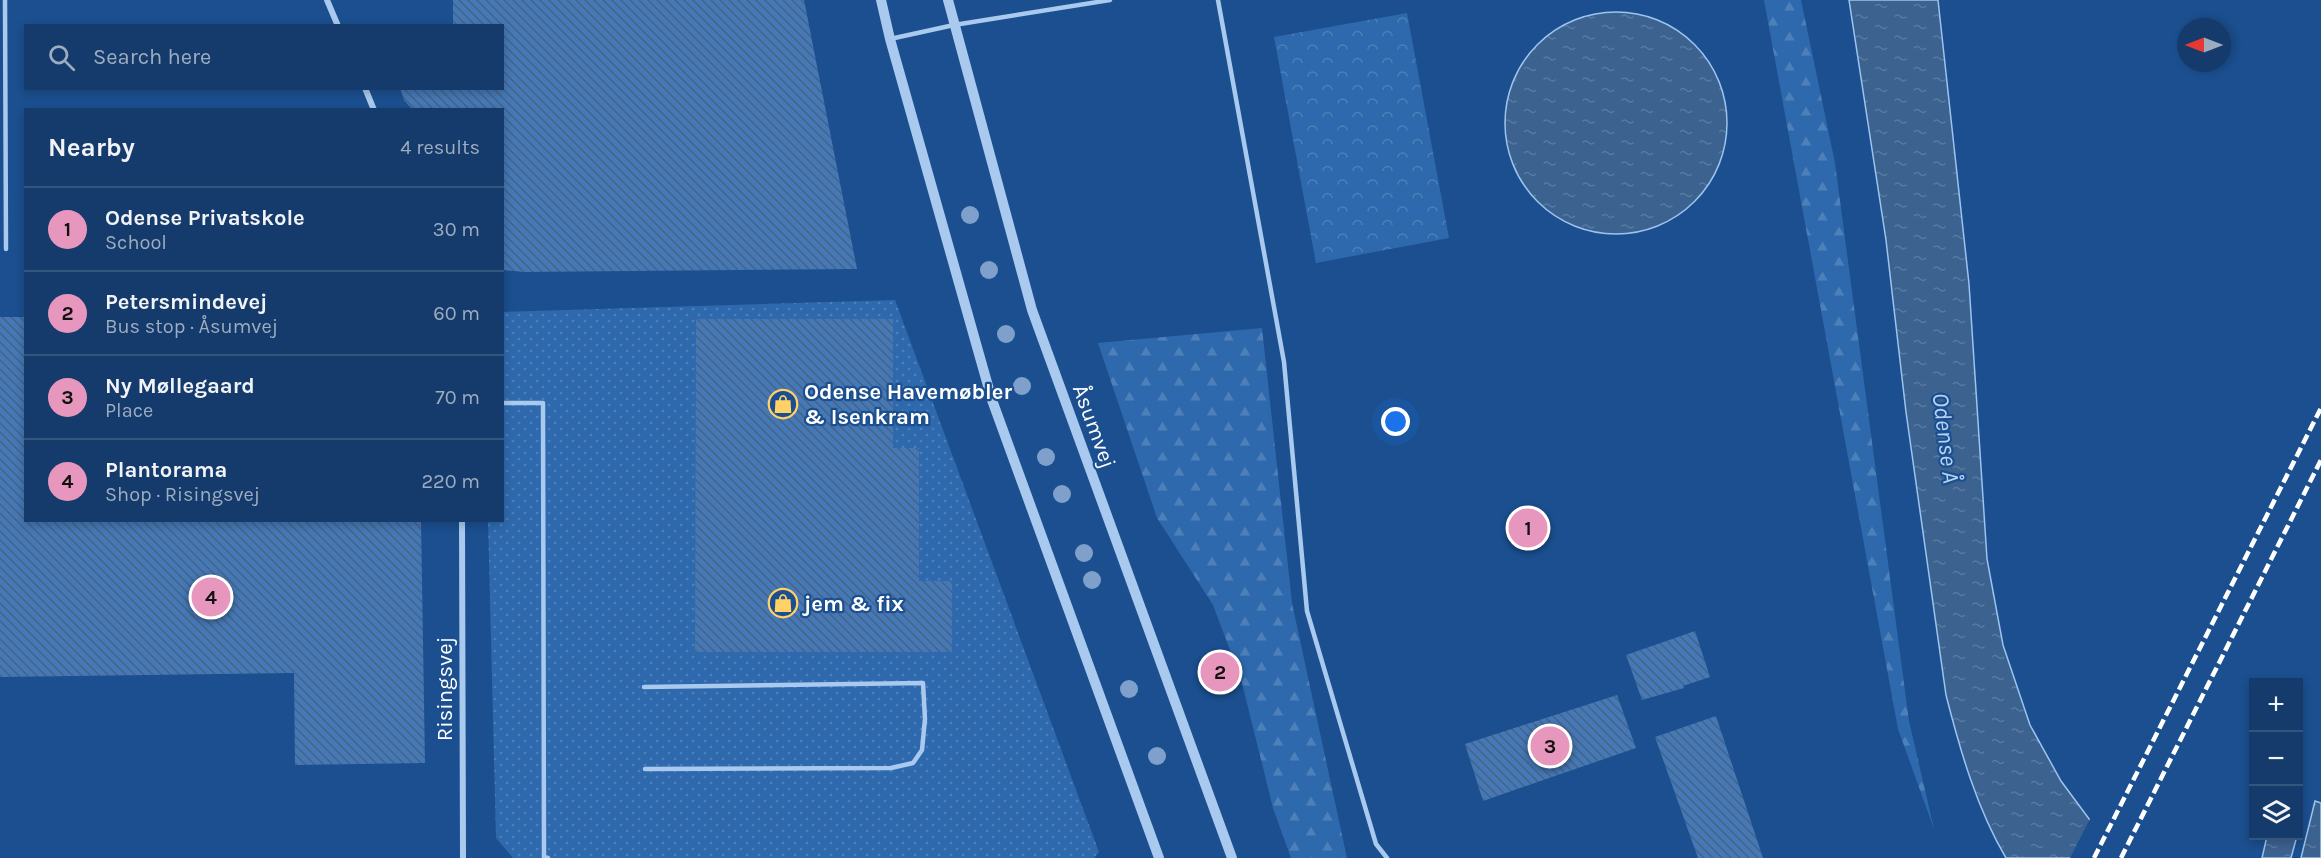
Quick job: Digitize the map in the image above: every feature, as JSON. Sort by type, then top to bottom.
[{"type":"street","points":[[327,0],[337,24]]},
{"type":"street","points":[[881,0],[992,400],[1159,858]]},
{"type":"street","name":"Åsumvej","points":[[948,0],[1032,310],[1232,858]]},
{"type":"street","points":[[366,90],[373,108]]},
{"type":"street","name":"Risingsvej","points":[[462,522],[463,858]]},
{"type":"lane","points":[[5,0],[6,249]]},
{"type":"lane","points":[[890,39],[1074,3],[1110,0]]},
{"type":"lane","points":[[1218,0],[1284,362],[1307,611],[1376,844],[1387,858]]},
{"type":"lane","points":[[504,404],[543,403],[544,857],[548,858]]},
{"type":"lane","points":[[644,687],[924,683],[925,719],[922,750],[913,763],[891,768],[645,769]]},
{"type":"green space","points":[[1764,0],[1801,0],[1835,163],[1909,721],[1934,829],[1898,729]]},
{"type":"green space","points":[[1407,13],[1449,238],[1316,263],[1274,37]]},
{"type":"green space","points":[[895,300],[1099,852],[1094,858],[513,858],[496,838],[488,522],[504,522],[504,312]]},
{"type":"green space","points":[[1262,328],[1292,603],[1347,858],[1291,858],[1273,808],[1241,679],[1213,605],[1157,518],[1098,343]]},
{"type":"water","name":"Odense Å","points":[[1849,0],[1938,0],[1969,284],[1987,559],[2003,645],[2030,725],[2061,781],[2118,858],[2006,858],[1986,820],[1963,758],[1946,695],[1906,412],[1886,240]]},
{"type":"water","points":[[1616,12],[1638,14],[1668,25],[1686,37],[1702,53],[1714,71],[1722,91],[1727,123],[1725,145],[1714,175],[1702,193],[1686,209],[1668,221],[1648,229],[1616,234],[1594,232],[1564,221],[1546,209],[1530,193],[1518,175],[1510,155],[1505,123],[1507,101],[1518,71],[1530,53],[1546,37],[1564,25],[1584,17]]},
{"type":"water","points":[[2315,801],[2321,803],[2321,858],[2301,858]]},
{"type":"water","points":[[2266,840],[2296,840],[2291,858],[2262,858]]},
{"type":"pier","points":[[2091,817],[2120,856],[2121,858],[2070,858]]},
{"type":"building","points":[[453,0],[804,0],[857,269],[524,272],[504,270],[504,108],[411,108],[404,100],[401,90],[504,90],[504,24],[453,24]]},
{"type":"building","points":[[0,317],[24,317],[24,522],[421,522],[425,763],[295,765],[294,673],[0,677]]},
{"type":"building","points":[[696,319],[893,319],[893,448],[919,448],[919,581],[952,581],[952,652],[695,652]]},
{"type":"building","points":[[1695,631],[1710,677],[1683,686],[1684,688],[1642,700],[1626,655]]},
{"type":"building","points":[[1617,695],[1636,748],[1483,801],[1465,744]]},
{"type":"building","points":[[1716,716],[1763,858],[1698,858],[1655,737]]},
{"type":"railway","points":[[2094,858],[2321,408]]},
{"type":"railway","points":[[2121,858],[2321,460]]},
{"type":"place","name":"Odense Havemøbler & Isenkram","points":[[783,404]]},
{"type":"place","name":"Odense Privatskole","points":[[1528,528]]},
{"type":"place","name":"Plantorama","points":[[211,597]]},
{"type":"place","name":"jem & fix","points":[[783,603]]},
{"type":"place","name":"Petersmindevej","points":[[1220,672]]},
{"type":"place","name":"Ny Møllegaard","points":[[1550,746]]}]
